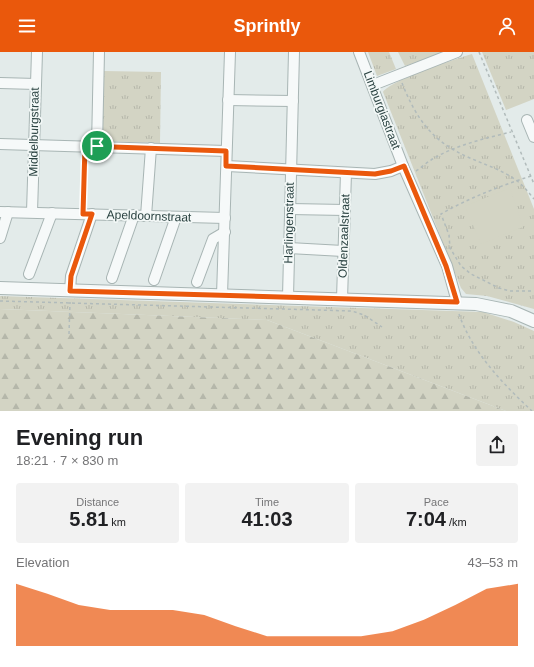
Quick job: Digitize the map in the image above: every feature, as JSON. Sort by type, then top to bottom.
[{"type":"street","name":"Middelburgstraat","points":[[32,212],[37,52]]},
{"type":"street","points":[[97,146],[99,52]]},
{"type":"street","points":[[222,296],[230,52]]},
{"type":"street","name":"Harlingenstraat","points":[[288,297],[294,52]]},
{"type":"street","name":"Limburgiastraat","points":[[359,52],[373,84],[405,170],[446,266],[457,302]]},
{"type":"street","points":[[373,84],[457,52]]},
{"type":"street","points":[[0,83],[36,84]]},
{"type":"street","points":[[228,100],[293,101]]},
{"type":"street","points":[[527,120],[534,137]]},
{"type":"street","points":[[0,144],[226,151]]},
{"type":"street","points":[[146,216],[151,148]]},
{"type":"street","points":[[226,166],[375,174],[405,170]]},
{"type":"street","name":"Oldenzaalstraat","points":[[342,299],[346,173]]},
{"type":"street","points":[[290,209],[345,210]]},
{"type":"street","points":[[0,238],[4,212]]},
{"type":"street","name":"Apeldoornstraat","points":[[4,212],[225,218]]},
{"type":"street","points":[[29,274],[52,213]]},
{"type":"street","points":[[70,297],[71,276],[87,214]]},
{"type":"street","points":[[112,278],[134,215]]},
{"type":"street","points":[[154,280],[176,217]]},
{"type":"street","points":[[197,282],[213,239],[225,232]]},
{"type":"street","points":[[289,248],[343,251]]},
{"type":"street","points":[[0,288],[70,297],[222,296],[457,302],[497,307],[534,321]]},
{"type":"path","points":[[479,52],[511,132],[534,184]]},
{"type":"path","points":[[401,73],[401,80],[412,108],[429,130],[454,150],[517,180],[534,199]]},
{"type":"path","points":[[405,170],[416,171],[431,159],[487,138],[511,132]]},
{"type":"path","points":[[85,146],[87,214]]},
{"type":"path","points":[[531,176],[517,180],[457,204],[441,214],[449,235],[450,248],[461,266],[470,274],[500,288],[534,291]]},
{"type":"path","points":[[0,301],[70,297],[352,311],[364,315],[382,327]]},
{"type":"path","points":[[69,334],[70,297]]},
{"type":"path","points":[[457,302],[463,325],[480,354],[500,380],[532,411]]},
{"type":"green space","points":[[368,52],[389,52],[396,69],[377,76]]},
{"type":"green space","points":[[398,52],[446,52],[405,66]]},
{"type":"green space","points":[[482,52],[534,52],[534,99],[506,110]]},
{"type":"green space","points":[[472,54],[534,209],[534,309],[487,296],[466,294],[461,288],[383,92],[388,87],[410,76]]},
{"type":"green space","points":[[104,71],[161,72],[160,143],[101,141]]},
{"type":"green space","points":[[510,188],[523,227],[481,244],[465,206]]},
{"type":"green space","points":[[0,296],[483,312],[514,322],[534,331],[534,411],[506,411],[267,320],[0,309]]},
{"type":"green space","points":[[0,309],[267,320],[506,411],[0,411]]},
{"type":"route","points":[[85,146],[97,146],[226,151],[226,166],[375,174],[391,171],[404,166],[446,266],[457,302],[196,295],[153,292],[70,291],[71,276],[92,214],[83,214],[85,146]]}]
